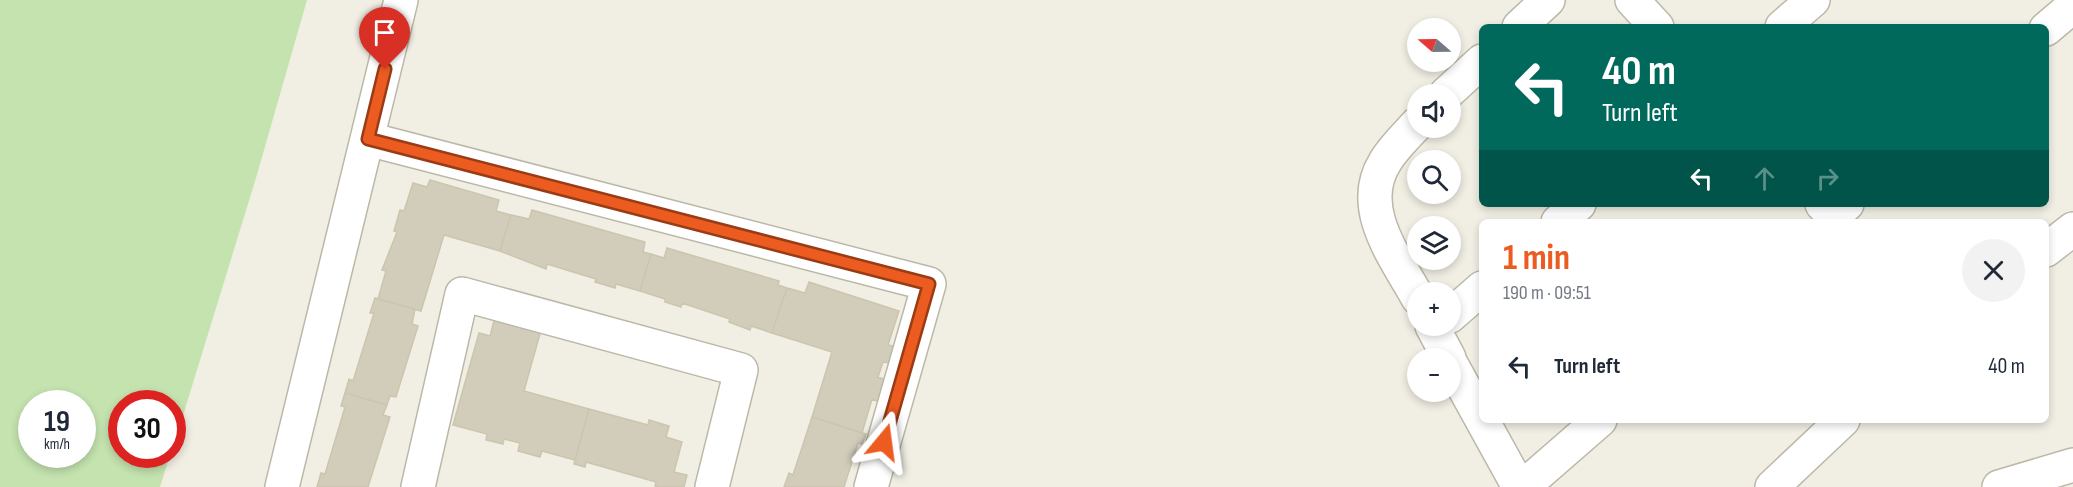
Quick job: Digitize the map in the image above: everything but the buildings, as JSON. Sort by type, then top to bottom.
[{"type":"street","points":[[282,487],[401,0]]},
{"type":"street","points":[[1522,24],[1548,0]]},
{"type":"street","points":[[1632,0],[1654,24]]},
{"type":"street","points":[[1785,24],[1813,0]]},
{"type":"street","points":[[2049,26],[2073,6]]},
{"type":"street","points":[[1457,84],[1479,64]]},
{"type":"street","points":[[1407,136],[1384,162],[1374,190],[1375,210],[1382,229],[1410,282]]},
{"type":"street","points":[[368,139],[929,284],[871,487]]},
{"type":"street","points":[[1562,219],[1576,207]]},
{"type":"street","points":[[2049,248],[2073,229]]},
{"type":"street","points":[[1461,306],[1479,291]]},
{"type":"street","points":[[418,487],[462,294],[741,370],[712,487]]},
{"type":"street","points":[[1461,380],[1479,412]]},
{"type":"street","points":[[1485,423],[1521,487],[1596,423]]},
{"type":"street","points":[[1773,487],[1840,423]]},
{"type":"street","points":[[1999,487],[2073,465]]},
{"type":"green space","points":[[0,0],[307,0],[256,178],[186,406],[186,390],[108,390],[108,468],[166,468],[160,487],[0,487]]},
{"type":"route","points":[[385,69],[368,139],[929,284],[884,442]]}]
